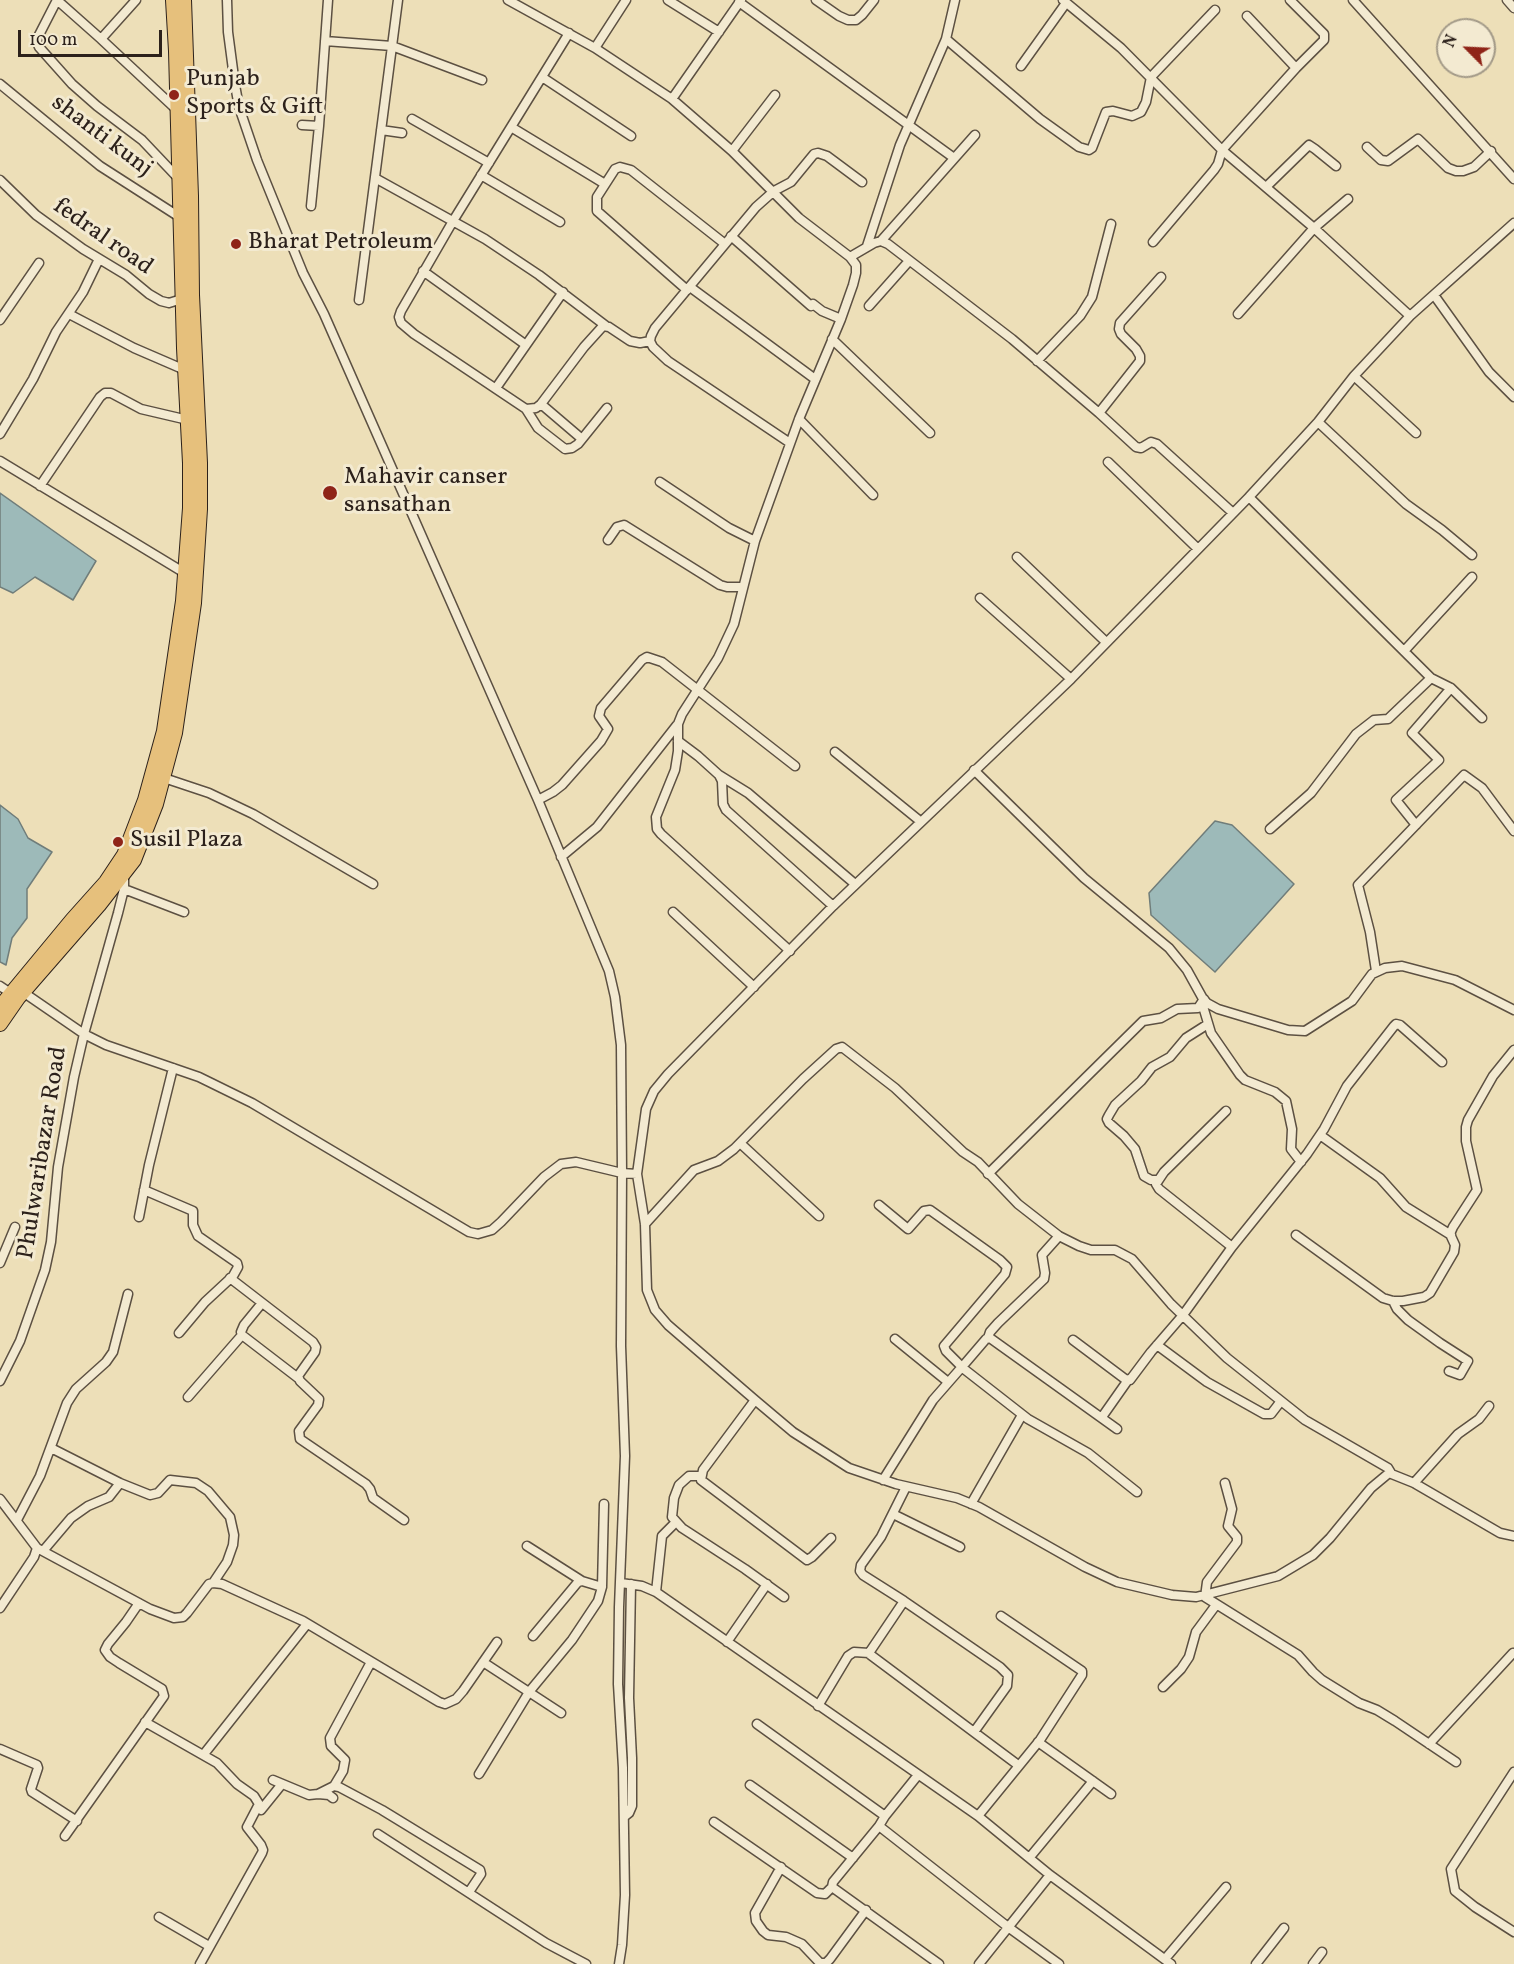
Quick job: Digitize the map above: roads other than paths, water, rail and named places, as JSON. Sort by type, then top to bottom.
[{"type":"highway","points":[[0,1007],[124,882],[141,845],[164,778],[175,733],[200,509],[200,463],[181,218],[173,0]]},
{"type":"highway","points":[[0,1024],[14,992],[106,882],[124,855],[146,801],[164,731],[191,577],[185,370],[191,196],[184,0]]},
{"type":"street","points":[[177,110],[57,0],[38,37],[39,47],[72,84],[142,140],[179,179]]},
{"type":"street","points":[[101,39],[136,0]]},
{"type":"street","points":[[227,0],[228,32],[235,85],[239,106],[257,160],[303,273],[324,314],[538,800],[609,971],[615,998],[621,1045],[621,1346],[625,1456],[618,1683],[625,1894],[619,1964]]},
{"type":"street","points":[[311,206],[328,0]]},
{"type":"street","points":[[359,300],[398,0]]},
{"type":"street","points":[[508,0],[595,48],[672,99],[732,151],[799,218],[850,257],[856,265],[856,273],[841,319],[799,419],[755,541],[734,624],[727,642],[678,724],[607,815],[585,838],[561,857]]},
{"type":"street","points":[[595,48],[626,0]]},
{"type":"street","points":[[668,0],[719,32]]},
{"type":"street","points":[[816,0],[838,16],[848,20],[856,20],[874,0]]},
{"type":"street","points":[[867,246],[908,124],[946,39],[955,0]]},
{"type":"street","points":[[1153,242],[1214,170],[1222,150],[1324,40],[1325,37],[1290,0]]},
{"type":"street","points":[[1353,0],[1514,179]]},
{"type":"street","points":[[1506,0],[1514,8]]},
{"type":"street","points":[[672,99],[740,1],[954,158]]},
{"type":"street","points":[[1021,66],[1064,1],[1121,48],[1222,150],[1314,228],[1410,316]]},
{"type":"street","points":[[946,39],[1040,119],[1085,150],[1089,150],[1092,148],[1106,112],[1113,111],[1132,116],[1141,112],[1146,102],[1151,77],[1215,10]]},
{"type":"street","points":[[1247,15],[1296,68]]},
{"type":"street","points":[[569,33],[453,220],[399,317],[401,323],[414,334],[526,409],[538,428],[565,449],[572,448],[582,439],[607,408]]},
{"type":"street","points":[[325,41],[392,46],[482,80]]},
{"type":"street","points":[[542,77],[631,136]]},
{"type":"street","name":"shanti kunj","points":[[0,84],[100,166],[181,218]]},
{"type":"street","points":[[732,151],[775,95]]},
{"type":"street","points":[[412,118],[489,163]]},
{"type":"street","points":[[302,125],[319,126]]},
{"type":"street","points":[[511,127],[605,184]]},
{"type":"street","points":[[381,130],[402,133]]},
{"type":"street","points":[[850,257],[867,246],[881,241],[975,135]]},
{"type":"street","points":[[1367,147],[1382,160],[1388,161],[1418,139],[1448,168],[1456,171],[1474,167],[1491,151]]},
{"type":"street","points":[[1266,187],[1309,145],[1336,166]]},
{"type":"street","points":[[790,443],[668,361],[650,341],[655,328],[756,207],[774,191],[791,182],[811,157],[818,153],[827,156],[862,182]]},
{"type":"street","points":[[725,244],[632,170],[620,167],[615,170],[597,197],[597,211],[689,289],[815,379]]},
{"type":"street","points":[[481,175],[560,222]]},
{"type":"street","points":[[375,178],[453,220],[522,263],[606,326],[630,341],[640,343],[650,341]]},
{"type":"street","name":"fedral road","points":[[0,180],[36,215],[126,275],[149,294],[169,303],[187,297]]},
{"type":"street","points":[[1238,314],[1314,228],[1348,199]]},
{"type":"street","points":[[1391,1473],[1386,1474],[1371,1488],[1330,1538],[1303,1563],[1278,1576],[1205,1597],[1183,1597],[1117,1582],[1085,1567],[971,1504],[941,1493],[882,1480],[849,1468],[794,1432],[755,1400],[673,1329],[655,1310],[647,1290],[645,1224],[637,1174],[646,1109],[654,1091],[668,1074],[833,906],[1071,679],[1249,497],[1318,422],[1354,376],[1410,316],[1514,223]]},
{"type":"street","points":[[1037,361],[1080,316],[1092,297],[1111,224]]},
{"type":"street","points":[[731,236],[812,305],[841,319]]},
{"type":"street","points":[[881,241],[969,304],[1136,447],[1142,448],[1153,442],[1156,444],[1233,513]]},
{"type":"street","points":[[0,434],[33,379],[56,332],[83,292],[99,259]]},
{"type":"street","points":[[869,306],[909,261]]},
{"type":"street","points":[[0,320],[39,263]]},
{"type":"street","points":[[423,271],[526,345]]},
{"type":"street","points":[[1099,413],[1140,361],[1136,349],[1121,334],[1120,323],[1161,277]]},
{"type":"street","points":[[496,388],[563,292]]},
{"type":"street","points":[[1434,295],[1489,372],[1514,398]]},
{"type":"street","points":[[69,314],[134,348],[185,370]]},
{"type":"street","points":[[526,409],[536,408],[541,404],[594,334],[606,326]]},
{"type":"street","points":[[832,339],[930,433]]},
{"type":"street","points":[[1354,376],[1416,433]]},
{"type":"street","points":[[40,486],[100,396],[105,393],[111,393],[141,409],[188,420]]},
{"type":"street","points":[[541,404],[582,439]]},
{"type":"street","points":[[799,419],[873,495]]},
{"type":"street","points":[[1318,422],[1406,504],[1472,555]]},
{"type":"street","points":[[0,461],[191,577]]},
{"type":"street","points":[[1108,462],[1198,549]]},
{"type":"street","points":[[660,482],[729,528],[755,541]]},
{"type":"street","points":[[1249,497],[1431,678],[1451,688],[1482,718]]},
{"type":"street","points":[[608,540],[617,527],[624,525],[720,585],[742,587]]},
{"type":"street","points":[[1017,557],[1106,642]]},
{"type":"street","points":[[1405,650],[1472,577]]},
{"type":"street","points":[[980,597],[1071,679]]},
{"type":"street","points":[[538,800],[562,785],[601,741],[608,729],[599,716],[601,708],[647,657],[657,660],[698,690],[795,766]]},
{"type":"street","points":[[1270,830],[1311,794],[1356,734],[1374,720],[1388,719],[1431,678]]},
{"type":"street","points":[[1416,825],[1396,800],[1439,760],[1412,733],[1451,688]]},
{"type":"street","points":[[678,724],[675,770],[658,811],[657,829],[790,951]]},
{"type":"street","points":[[678,741],[719,776],[748,793],[855,885]]},
{"type":"street","points":[[835,752],[920,821]]},
{"type":"street","points":[[974,770],[1084,878],[1169,948],[1186,970],[1203,1001],[1208,1024],[1215,1039],[1245,1080],[1275,1092],[1286,1101],[1292,1129],[1292,1149],[1301,1162]]},
{"type":"street","points":[[1376,971],[1370,932],[1358,885],[1464,775],[1482,788],[1514,831]]},
{"type":"street","points":[[719,776],[722,781],[723,804],[726,810],[833,906]]},
{"type":"street","points":[[164,778],[208,793],[253,814],[373,884]]},
{"type":"street","name":"Phulwaribazar Road","points":[[0,1381],[24,1330],[45,1270],[51,1242],[58,1167],[67,1110],[84,1034],[124,882],[124,855]]},
{"type":"street","points":[[124,882],[184,912]]},
{"type":"street","points":[[673,912],[754,987]]},
{"type":"street","points":[[1203,1001],[1233,1015],[1288,1030],[1305,1031],[1352,1001],[1368,977],[1376,971],[1402,966],[1455,980],[1514,1010]]},
{"type":"street","points":[[14,992],[106,1045],[218,1085],[252,1102],[469,1232],[478,1234],[492,1230],[544,1177],[561,1164],[576,1162],[622,1173],[637,1174]]},
{"type":"street","points":[[988,1174],[1143,1021],[1161,1018],[1177,1009],[1198,1008],[1203,1001]]},
{"type":"street","points":[[1158,1180],[1151,1180],[1144,1176],[1135,1149],[1109,1123],[1108,1115],[1152,1067],[1170,1057],[1186,1038],[1208,1024]]},
{"type":"street","points":[[1102,1417],[1128,1380],[1183,1315],[1232,1246],[1301,1162],[1320,1135],[1347,1086],[1395,1024],[1400,1025],[1442,1062]]},
{"type":"street","points":[[645,1224],[694,1170],[718,1161],[740,1143],[803,1079],[836,1049],[842,1047],[895,1088],[963,1152],[974,1159],[1013,1199],[1059,1236],[1086,1249],[1107,1249],[1125,1254],[1144,1270],[1171,1304],[1227,1358],[1305,1420],[1388,1468],[1391,1473],[1414,1483],[1500,1533],[1514,1536]]},
{"type":"street","points":[[1296,1235],[1378,1295],[1393,1301],[1424,1297],[1431,1293],[1454,1252],[1455,1245],[1451,1235],[1453,1227],[1477,1190],[1466,1141],[1466,1127],[1486,1087],[1514,1050]]},
{"type":"street","points":[[139,1217],[173,1068]]},
{"type":"street","points":[[1226,1111],[1156,1184],[1232,1246]]},
{"type":"street","points":[[1320,1135],[1380,1178],[1406,1207],[1451,1235]]},
{"type":"street","points":[[740,1143],[819,1215]]},
{"type":"street","points":[[144,1190],[193,1211],[193,1225],[198,1236],[237,1263],[236,1271],[205,1302],[179,1333]]},
{"type":"street","points":[[879,1205],[908,1229],[924,1211],[930,1210],[1007,1267],[1005,1274],[944,1346],[946,1351],[963,1368],[1022,1414],[1088,1453],[1137,1492]]},
{"type":"street","points":[[0,1263],[15,1227]]},
{"type":"street","points":[[882,1480],[948,1382],[963,1368],[998,1323],[1044,1279],[1042,1255],[1059,1236]]},
{"type":"street","points":[[230,1278],[313,1342],[316,1347],[315,1352],[299,1372],[298,1378]]},
{"type":"street","points":[[17,1520],[33,1492],[70,1397],[90,1375],[106,1362],[113,1352],[128,1293]]},
{"type":"street","points":[[1393,1301],[1397,1310],[1408,1320],[1468,1361],[1460,1375],[1449,1371]]},
{"type":"street","points":[[188,1397],[242,1335],[244,1325],[262,1303]]},
{"type":"street","points":[[242,1335],[298,1378],[319,1399],[318,1405],[299,1431],[300,1439],[366,1484],[373,1498],[404,1520]]},
{"type":"street","points":[[988,1338],[1117,1429]]},
{"type":"street","points":[[895,1339],[948,1382]]},
{"type":"street","points":[[1073,1340],[1128,1380]]},
{"type":"street","points":[[1157,1345],[1207,1382],[1264,1414],[1271,1414],[1281,1401]]},
{"type":"street","points":[[701,1476],[755,1400]]},
{"type":"street","points":[[1414,1483],[1458,1434],[1479,1419],[1489,1406]]},
{"type":"street","points":[[971,1504],[1022,1414]]},
{"type":"street","points":[[0,1499],[40,1550],[139,1603],[167,1616],[183,1617],[227,1562],[233,1545],[234,1535],[230,1517],[215,1497],[201,1486],[190,1482],[170,1480],[155,1495],[150,1495],[120,1483],[51,1448]]},
{"type":"street","points":[[701,1476],[689,1476],[679,1485],[671,1511],[672,1517],[784,1598]]},
{"type":"street","points":[[701,1476],[704,1483],[807,1560],[831,1538]]},
{"type":"street","points":[[0,1608],[34,1557],[62,1526],[88,1506],[109,1497],[120,1483]]},
{"type":"street","points":[[1205,1597],[1207,1582],[1238,1542],[1237,1537],[1228,1526],[1232,1509],[1225,1483]]},
{"type":"street","points":[[906,1486],[878,1542],[861,1565],[860,1571],[1000,1667],[1008,1675],[1008,1686],[974,1732]]},
{"type":"street","points":[[479,1774],[529,1692],[587,1619],[598,1601],[602,1587],[604,1504]]},
{"type":"street","points":[[893,1514],[960,1547]]},
{"type":"street","points":[[656,1592],[662,1536],[676,1522]]},
{"type":"street","points":[[527,1546],[582,1581],[602,1587]]},
{"type":"street","points":[[533,1635],[574,1585],[582,1581]]},
{"type":"street","points":[[213,1582],[236,1589],[307,1624],[445,1704],[450,1703],[463,1691],[497,1642]]},
{"type":"street","points":[[621,1583],[656,1592],[978,1816],[1050,1875],[1168,1962],[1226,1887]]},
{"type":"street","points":[[624,1817],[632,1806],[629,1698],[631,1584]]},
{"type":"street","points":[[727,1642],[767,1584]]},
{"type":"street","points":[[1205,1597],[1298,1654],[1312,1672],[1322,1680],[1359,1703],[1377,1710],[1456,1761]]},
{"type":"street","points":[[868,1653],[904,1601]]},
{"type":"street","points":[[65,1836],[161,1701],[164,1692],[106,1653],[105,1648],[139,1603]]},
{"type":"street","points":[[1163,1687],[1189,1658],[1196,1632],[1216,1605]]},
{"type":"street","points":[[978,1816],[1038,1742],[1083,1673],[1001,1616]]},
{"type":"street","points":[[204,1754],[307,1624]]},
{"type":"street","points":[[818,1706],[851,1652],[868,1653],[1018,1765]]},
{"type":"street","points":[[1429,1744],[1513,1653]]},
{"type":"street","points":[[318,1794],[334,1786],[343,1771],[345,1760],[331,1746],[330,1738],[371,1662]]},
{"type":"street","points":[[483,1662],[561,1713]]},
{"type":"street","points":[[146,1722],[204,1754],[225,1769],[232,1779],[258,1800],[258,1808],[247,1827],[263,1850],[200,1964]]},
{"type":"street","points":[[757,1724],[885,1816]]},
{"type":"street","points":[[1038,1742],[1111,1794]]},
{"type":"street","points":[[0,1749],[37,1765],[32,1792],[76,1821]]},
{"type":"street","points":[[1514,1772],[1451,1869],[1455,1891],[1514,1932]]},
{"type":"street","points":[[714,1822],[822,1894],[832,1887],[833,1882],[918,1775]]},
{"type":"street","points":[[273,1780],[302,1794],[318,1794],[333,1798]]},
{"type":"street","points":[[1030,1857],[1093,1781]]},
{"type":"street","points":[[261,1810],[282,1784]]},
{"type":"street","points":[[750,1785],[853,1858]]},
{"type":"street","points":[[334,1786],[382,1810],[480,1870],[481,1874],[469,1892]]},
{"type":"street","points":[[879,1826],[1059,1964]]},
{"type":"street","points":[[378,1834],[546,1943],[586,1964]]},
{"type":"street","points":[[781,1867],[755,1913],[756,1920],[768,1935],[802,1944],[814,1959],[825,1964],[866,1910]]},
{"type":"street","points":[[979,1964],[1050,1875]]},
{"type":"street","points":[[832,1887],[939,1964]]},
{"type":"street","points":[[159,1917],[209,1946]]},
{"type":"street","points":[[1256,1964],[1284,1928]]},
{"type":"street","points":[[1313,1964],[1322,1952]]},
{"type":"water","points":[[0,493],[96,561],[73,600],[35,577],[13,593],[0,587]]},
{"type":"water","points":[[0,805],[18,819],[28,838],[52,852],[27,889],[27,918],[12,938],[6,965],[0,962]]},
{"type":"water","points":[[1215,821],[1232,825],[1294,884],[1215,972],[1151,915],[1149,893]]},
{"type":"place","name":"Punjab Sports & Gift","points":[[174,95]]},
{"type":"place","name":"Bharat Petroleum","points":[[236,244]]},
{"type":"place","name":"Mahavir canser sansathan","points":[[330,493]]},
{"type":"place","name":"Susil Plaza","points":[[118,842]]}]
